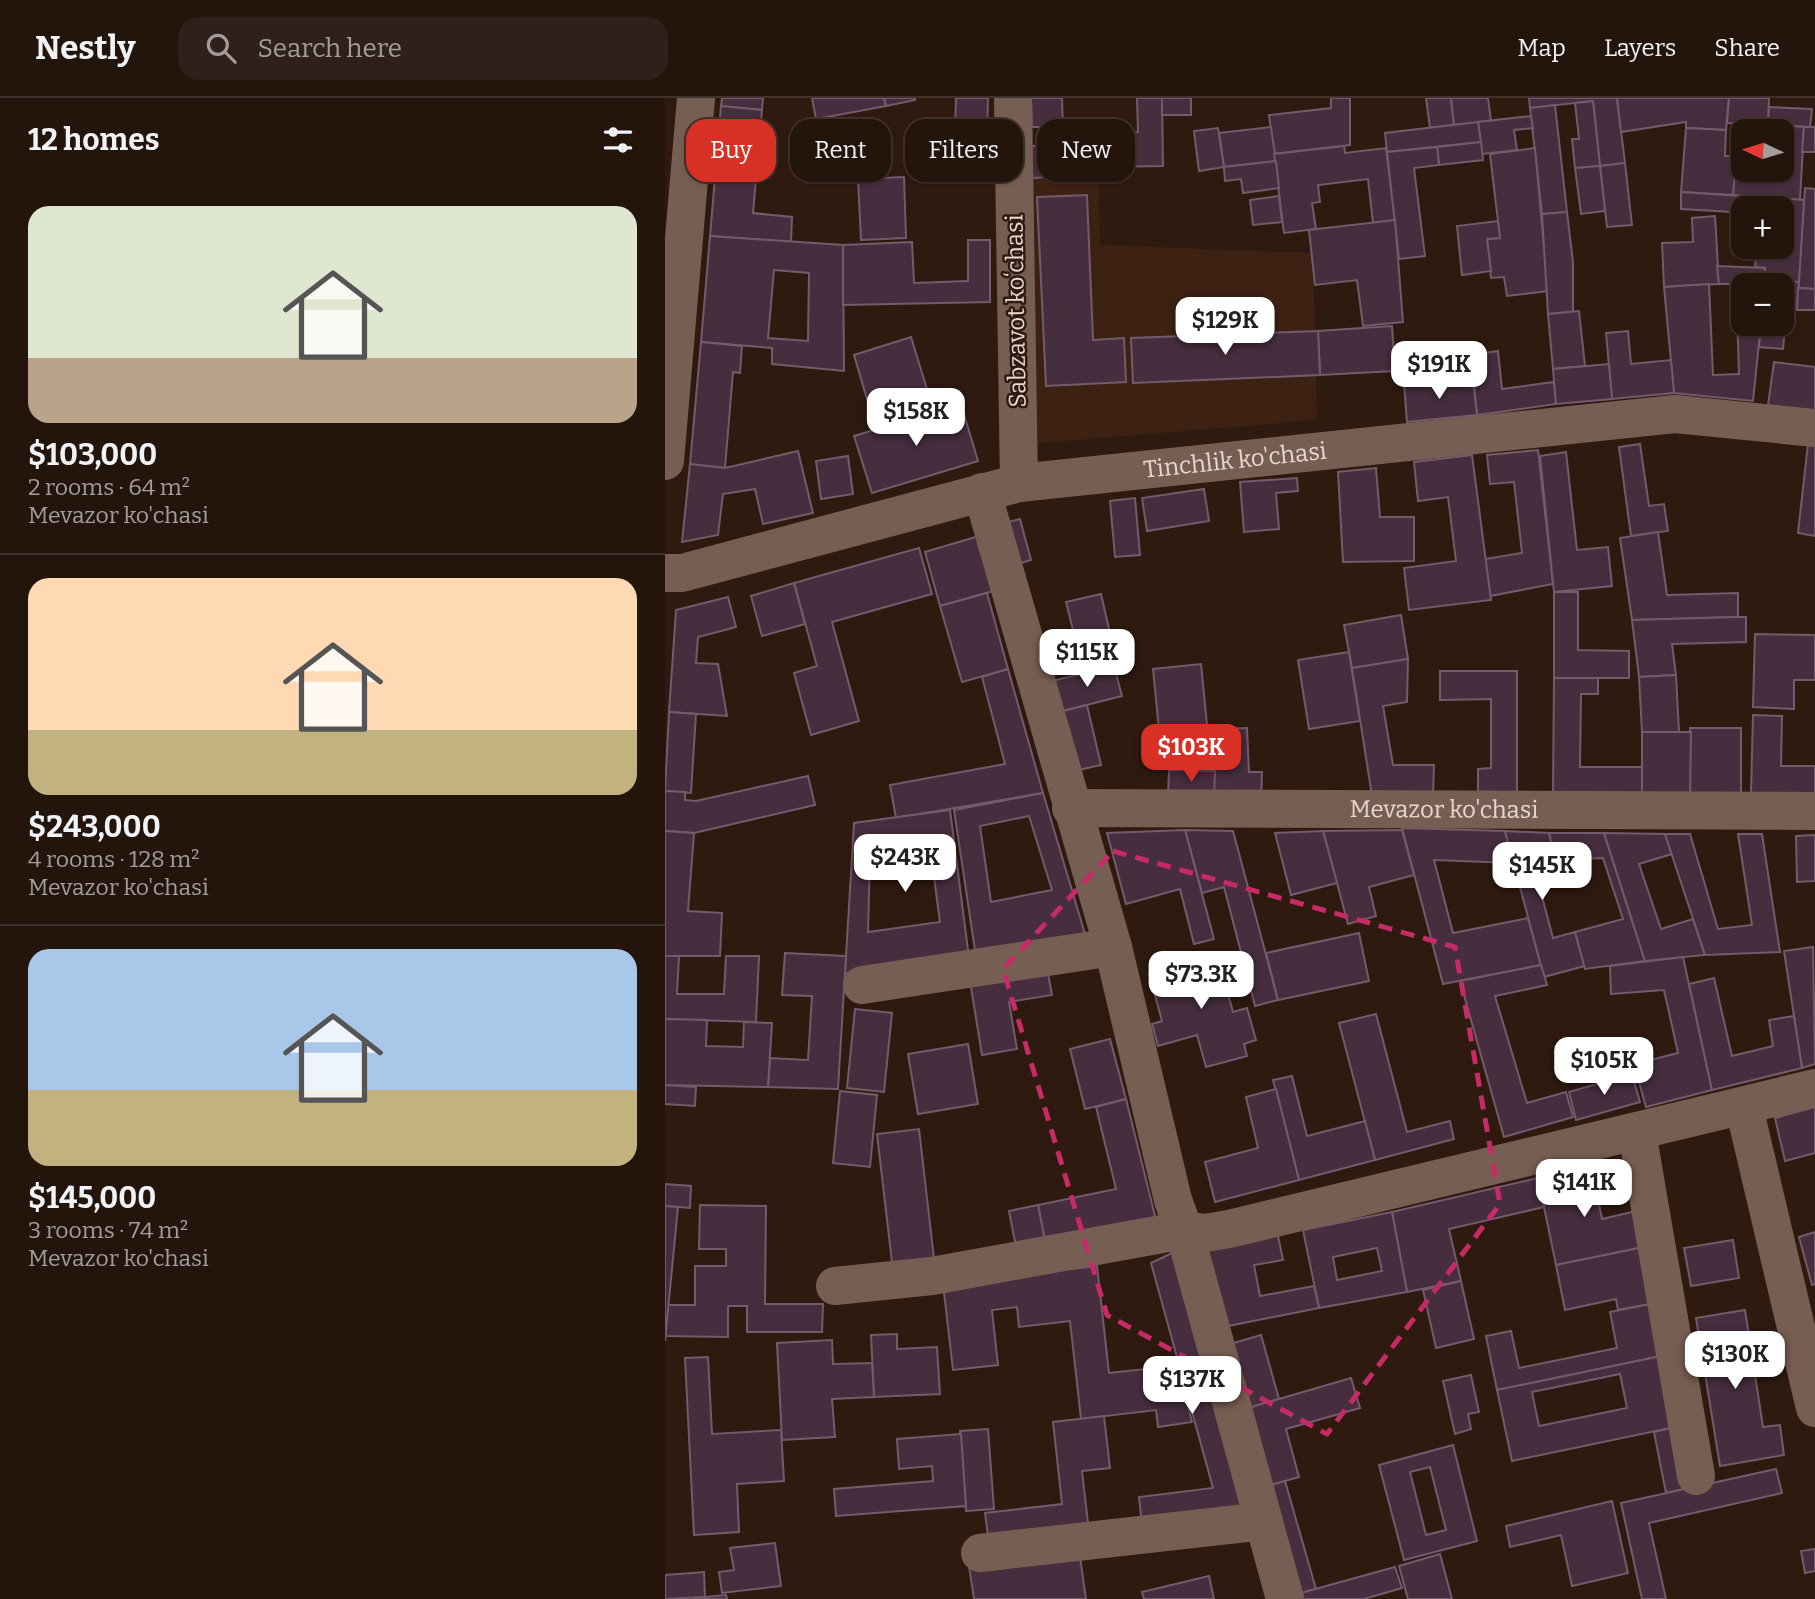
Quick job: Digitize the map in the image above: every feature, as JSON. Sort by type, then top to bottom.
[{"type":"street","points":[[665,461],[696,98]]},
{"type":"street","name":"Sabzavot koʻchasi","points":[[1013,98],[1019,483]]},
{"type":"street","name":"Tinchlik ko'chasi","points":[[665,573],[682,573],[1019,483],[1675,414],[1815,428]]},
{"type":"street","points":[[982,492],[1113,947],[1174,1200],[1285,1599]]},
{"type":"street","name":"Mevazor ko'chasi","points":[[1071,808],[1815,811]]},
{"type":"street","points":[[863,985],[1113,947]]},
{"type":"street","points":[[835,1286],[932,1276],[1184,1230],[1205,1233],[1229,1229],[1815,1088]]},
{"type":"street","points":[[1744,1107],[1815,1408]]},
{"type":"street","points":[[1637,1132],[1696,1476]]},
{"type":"street","points":[[980,1553],[1264,1521]]},
{"type":"highlighted area","points":[[1113,851],[1455,947],[1500,1204],[1327,1434],[1107,1315],[1003,969]]},
{"type":"shaded area","points":[[1027,146],[1037,146],[1037,182],[1099,182],[1100,245],[1313,253],[1317,420],[1038,443]]},
{"type":"building","points":[[722,98],[763,98],[762,110],[721,106]]},
{"type":"building","points":[[812,98],[884,98],[886,106],[816,119]]},
{"type":"building","points":[[884,98],[915,98],[915,100],[886,106]]},
{"type":"building","points":[[956,98],[988,98],[987,119],[955,119]]},
{"type":"building","points":[[1031,98],[1062,98],[1063,119],[1037,119],[1037,127],[1032,127]]},
{"type":"building","points":[[1137,98],[1162,98],[1163,166],[1135,166],[1135,132],[1138,132]]},
{"type":"building","points":[[1162,98],[1191,98],[1191,115],[1162,115]]},
{"type":"building","points":[[1331,98],[1350,98],[1350,145],[1274,154],[1269,115],[1331,108]]},
{"type":"building","points":[[1426,98],[1451,98],[1454,125],[1430,128]]},
{"type":"building","points":[[1451,98],[1488,98],[1491,121],[1454,125]]},
{"type":"building","points":[[1529,98],[1617,98],[1625,163],[1600,166],[1593,101],[1530,108]]},
{"type":"building","points":[[1617,98],[1729,98],[1726,130],[1686,128],[1686,122],[1621,132]]},
{"type":"building","points":[[1729,98],[1769,98],[1768,119],[1731,119],[1731,123],[1727,123]]},
{"type":"building","points":[[1593,101],[1600,166],[1575,168],[1572,139],[1579,139],[1575,103]]},
{"type":"building","points":[[1555,105],[1567,212],[1542,214],[1530,108]]},
{"type":"building","points":[[721,106],[762,110],[761,119],[720,119]]},
{"type":"building","points":[[1769,107],[1812,109],[1810,127],[1794,126],[1794,119],[1768,119]]},
{"type":"building","points":[[1531,116],[1533,128],[1514,130],[1517,150],[1482,154],[1478,122]]},
{"type":"building","points":[[1478,122],[1481,142],[1387,152],[1385,133]]},
{"type":"building","points":[[1794,126],[1804,127],[1800,200],[1794,200],[1794,196],[1733,195],[1734,182],[1794,182]]},
{"type":"building","points":[[1271,127],[1276,161],[1224,167],[1219,133]]},
{"type":"building","points":[[1804,127],[1815,127],[1815,152],[1802,152]]},
{"type":"building","points":[[1218,128],[1224,167],[1199,171],[1194,131]]},
{"type":"building","points":[[1686,128],[1726,130],[1725,156],[1731,156],[1733,195],[1681,192]]},
{"type":"building","points":[[1481,142],[1483,160],[1439,165],[1437,147]]},
{"type":"building","points":[[1030,146],[1037,146],[1037,178],[1031,178]]},
{"type":"building","points":[[1344,146],[1345,153],[1386,148],[1395,220],[1373,223],[1368,179],[1318,185],[1320,202],[1312,203],[1316,229],[1284,233],[1274,154]]},
{"type":"building","points":[[1437,147],[1439,165],[1414,168],[1425,256],[1399,259],[1387,152]]},
{"type":"building","points":[[1535,148],[1548,291],[1507,296],[1504,277],[1491,278],[1487,239],[1500,238],[1490,154]]},
{"type":"building","points":[[1276,161],[1279,188],[1243,193],[1241,179],[1225,181],[1224,167]]},
{"type":"building","points":[[1625,163],[1632,225],[1607,227],[1600,166]]},
{"type":"building","points":[[1600,166],[1605,211],[1581,214],[1575,168]]},
{"type":"building","points":[[904,177],[906,238],[861,240],[858,182],[891,182],[891,178]]},
{"type":"building","points":[[715,182],[756,182],[753,213],[792,217],[791,242],[710,236]]},
{"type":"building","points":[[1805,188],[1815,189],[1815,289],[1798,288]]},
{"type":"building","points":[[1681,192],[1742,196],[1731,196],[1731,212],[1681,209]]},
{"type":"building","points":[[1087,195],[1093,340],[1124,338],[1126,382],[1046,386],[1037,197]]},
{"type":"building","points":[[1279,196],[1282,222],[1253,225],[1250,200]]},
{"type":"building","points":[[1794,199],[1804,200],[1799,282],[1794,282],[1794,273],[1765,273],[1765,268],[1755,267],[1756,259],[1794,259]]},
{"type":"building","points":[[1567,212],[1573,262],[1573,312],[1548,314],[1542,214]]},
{"type":"building","points":[[1715,216],[1719,284],[1664,287],[1662,243],[1693,242],[1692,218]]},
{"type":"building","points":[[1395,220],[1403,322],[1363,326],[1357,280],[1315,285],[1309,230]]},
{"type":"building","points":[[1498,221],[1500,238],[1487,239],[1491,271],[1462,275],[1457,226]]},
{"type":"building","points":[[710,236],[843,245],[844,371],[772,364],[772,348],[701,342]],"holes":[[[774,270],[809,273],[808,341],[768,338]]]},
{"type":"building","points":[[968,240],[990,240],[990,302],[843,305],[843,245],[912,242],[914,283],[968,281]]},
{"type":"building","points":[[1717,266],[1765,268],[1765,273],[1731,273],[1731,284],[1719,284]]},
{"type":"building","points":[[1794,282],[1799,282],[1797,310],[1794,310]]},
{"type":"building","points":[[1709,284],[1713,375],[1739,374],[1738,336],[1760,336],[1753,401],[1674,393],[1664,287]]},
{"type":"building","points":[[1798,288],[1815,289],[1815,310],[1797,310]]},
{"type":"building","points":[[1579,311],[1585,366],[1553,369],[1548,314]]},
{"type":"building","points":[[1392,326],[1395,371],[1320,375],[1318,331]]},
{"type":"building","points":[[1318,331],[1320,375],[1133,383],[1131,338]]},
{"type":"building","points":[[1628,331],[1631,364],[1671,360],[1674,393],[1612,399],[1606,333]]},
{"type":"building","points":[[1760,336],[1784,336],[1783,349],[1759,347]]},
{"type":"building","points":[[911,337],[934,412],[876,430],[854,355]]},
{"type":"building","points":[[701,342],[742,346],[740,373],[733,372],[725,468],[690,464]]},
{"type":"building","points":[[1498,351],[1502,389],[1554,382],[1556,404],[1477,415],[1471,355]]},
{"type":"building","points":[[1774,362],[1815,367],[1815,411],[1768,405]]},
{"type":"building","points":[[1609,364],[1612,399],[1556,404],[1553,369]]},
{"type":"building","points":[[1437,380],[1438,385],[1473,381],[1477,415],[1407,422],[1404,384]]},
{"type":"building","points":[[961,404],[978,461],[872,493],[854,436]]},
{"type":"building","points":[[1640,444],[1649,506],[1664,504],[1668,531],[1631,536],[1619,447]]},
{"type":"building","points":[[1808,444],[1815,445],[1815,536],[1798,533]]},
{"type":"building","points":[[1538,450],[1553,584],[1490,596],[1485,559],[1522,553],[1514,482],[1490,484],[1487,455]]},
{"type":"building","points":[[798,451],[813,513],[763,524],[755,489],[723,494],[718,535],[682,542],[690,464],[725,468]]},
{"type":"building","points":[[1566,452],[1577,550],[1608,547],[1612,586],[1554,592],[1540,456]]},
{"type":"building","points":[[1472,455],[1491,600],[1409,610],[1404,568],[1456,561],[1448,497],[1418,501],[1414,462]]},
{"type":"building","points":[[848,456],[853,494],[821,499],[816,461]]},
{"type":"building","points":[[1376,468],[1380,517],[1414,517],[1414,561],[1343,562],[1338,472]]},
{"type":"building","points":[[1297,478],[1298,491],[1276,493],[1279,529],[1244,532],[1240,482]]},
{"type":"building","points":[[1204,489],[1209,521],[1147,531],[1142,498]]},
{"type":"building","points":[[1135,498],[1140,555],[1115,557],[1110,501]]},
{"type":"building","points":[[1020,519],[1031,560],[1007,567],[996,525]]},
{"type":"building","points":[[1658,532],[1667,595],[1738,593],[1738,617],[1632,620],[1620,538]]},
{"type":"building","points":[[989,533],[1004,588],[940,606],[925,552]]},
{"type":"building","points":[[919,548],[932,594],[832,622],[859,721],[811,735],[794,673],[817,666],[794,583]]},
{"type":"building","points":[[794,583],[805,624],[762,636],[751,596]]},
{"type":"building","points":[[1554,592],[1578,592],[1578,650],[1629,651],[1629,678],[1554,678]]},
{"type":"building","points":[[987,593],[1008,669],[962,682],[940,606]]},
{"type":"building","points":[[1101,594],[1113,646],[1079,654],[1066,602]]},
{"type":"building","points":[[728,597],[736,627],[698,637],[696,663],[718,664],[727,716],[669,712],[676,610]]},
{"type":"building","points":[[1401,615],[1408,659],[1352,668],[1344,625]]},
{"type":"building","points":[[1746,617],[1746,642],[1672,644],[1676,675],[1639,677],[1632,620]]},
{"type":"building","points":[[1755,634],[1815,635],[1815,680],[1794,680],[1794,709],[1753,707]]},
{"type":"building","points":[[1349,652],[1360,721],[1309,729],[1298,660]]},
{"type":"building","points":[[1408,659],[1407,702],[1383,706],[1393,765],[1434,765],[1433,796],[1372,796],[1352,668]]},
{"type":"building","points":[[1201,664],[1207,725],[1159,730],[1153,669]]},
{"type":"building","points":[[1114,666],[1122,696],[1059,712],[1052,681]]},
{"type":"building","points":[[1008,669],[1043,793],[896,818],[890,785],[1005,764],[982,677]]},
{"type":"building","points":[[1440,671],[1517,671],[1517,792],[1478,793],[1478,769],[1491,768],[1491,699],[1440,700]]},
{"type":"building","points":[[1676,675],[1679,732],[1642,732],[1639,677]]},
{"type":"building","points":[[1554,678],[1598,678],[1598,694],[1581,694],[1580,767],[1643,767],[1642,796],[1553,796]]},
{"type":"building","points":[[1087,705],[1101,765],[1074,771],[1059,712]]},
{"type":"building","points":[[669,712],[696,714],[691,793],[665,791]]},
{"type":"building","points":[[1753,715],[1782,716],[1781,766],[1815,766],[1815,793],[1751,793]]},
{"type":"building","points":[[1247,728],[1249,772],[1262,772],[1261,801],[1214,799],[1213,729]]},
{"type":"building","points":[[1690,728],[1741,728],[1741,796],[1690,796]]},
{"type":"building","points":[[1642,732],[1691,732],[1690,796],[1642,796]]},
{"type":"building","points":[[1169,770],[1215,771],[1214,799],[1168,798]]},
{"type":"building","points":[[808,776],[815,805],[694,833],[665,831],[665,791],[685,792],[685,800],[696,801]]},
{"type":"building","points":[[1043,793],[1085,934],[976,957],[954,810]],"holes":[[[1029,816],[1052,890],[991,902],[980,826]]]},
{"type":"building","points":[[950,810],[969,958],[845,973],[854,823]],"holes":[[[930,847],[940,922],[868,932],[870,855]]]},
{"type":"building","points":[[1402,828],[1505,831],[1513,863],[1434,860],[1453,933],[1528,918],[1541,965],[1443,984]]},
{"type":"building","points":[[1185,830],[1233,831],[1278,1000],[1255,1006],[1224,887],[1202,893]]},
{"type":"building","points":[[1185,830],[1214,939],[1194,944],[1180,889],[1126,904],[1107,833]]},
{"type":"building","points":[[1402,830],[1414,875],[1369,887],[1376,916],[1348,924],[1323,831]]},
{"type":"building","points":[[665,831],[694,833],[688,911],[722,913],[720,956],[665,956]]},
{"type":"building","points":[[1323,831],[1337,883],[1291,895],[1275,833]]},
{"type":"building","points":[[1505,831],[1549,833],[1558,868],[1536,874],[1553,938],[1575,932],[1585,966],[1544,977]]},
{"type":"building","points":[[1549,833],[1604,833],[1645,961],[1585,969],[1575,932],[1623,919],[1603,858],[1556,860]]},
{"type":"building","points":[[1604,833],[1665,834],[1672,854],[1639,864],[1661,929],[1693,919],[1705,955],[1645,961]]},
{"type":"building","points":[[1665,834],[1690,834],[1718,929],[1752,925],[1738,834],[1762,834],[1780,952],[1705,955]]},
{"type":"building","points":[[1815,835],[1815,881],[1797,882],[1796,836]]},
{"type":"building","points":[[1359,933],[1369,981],[1278,1000],[1266,953]]},
{"type":"building","points":[[1813,947],[1815,1064],[1802,1068],[1784,951]]},
{"type":"building","points":[[785,953],[846,956],[838,1089],[768,1087],[770,1058],[808,1060],[812,996],[782,995]]},
{"type":"building","points":[[1217,954],[1233,1012],[1247,1008],[1256,1040],[1244,1044],[1247,1056],[1206,1067],[1197,1035],[1158,1046],[1152,1024],[1162,1021],[1149,973]]},
{"type":"building","points":[[665,956],[679,956],[677,994],[724,994],[726,956],[759,956],[756,1022],[665,1019]]},
{"type":"building","points":[[1683,957],[1712,1090],[1646,1107],[1634,1064],[1678,1053],[1664,990],[1611,994],[1610,966]]},
{"type":"building","points":[[1541,965],[1547,985],[1495,996],[1527,1103],[1566,1092],[1573,1117],[1504,1137],[1460,981]]},
{"type":"building","points":[[1047,968],[1052,995],[1009,1002],[1017,1049],[982,1055],[970,981]]},
{"type":"building","points":[[1714,978],[1732,1056],[1773,1046],[1769,1020],[1794,1016],[1802,1068],[1712,1090],[1689,984]]},
{"type":"building","points":[[855,1009],[892,1013],[884,1092],[847,1088]]},
{"type":"building","points":[[1376,1014],[1407,1132],[1450,1121],[1454,1139],[1375,1160],[1339,1023]]},
{"type":"building","points":[[665,1019],[707,1020],[706,1046],[743,1047],[744,1022],[772,1023],[768,1087],[665,1085]]},
{"type":"building","points":[[1110,1039],[1126,1099],[1085,1109],[1070,1049]]},
{"type":"building","points":[[968,1044],[978,1104],[918,1114],[908,1054]]},
{"type":"building","points":[[1632,1074],[1640,1102],[1576,1120],[1569,1092]]},
{"type":"building","points":[[1292,1076],[1307,1136],[1365,1121],[1375,1160],[1299,1180],[1273,1080]]},
{"type":"building","points":[[665,1085],[696,1087],[695,1106],[665,1104]]},
{"type":"building","points":[[1276,1089],[1299,1180],[1215,1202],[1205,1162],[1258,1148],[1246,1097]]},
{"type":"building","points":[[840,1091],[877,1095],[870,1167],[833,1163]]},
{"type":"building","points":[[1126,1099],[1157,1224],[1046,1246],[1038,1205],[1116,1189],[1096,1107]]},
{"type":"building","points":[[1815,1107],[1815,1153],[1785,1161],[1775,1118]]},
{"type":"building","points":[[919,1129],[935,1267],[893,1271],[877,1134]]},
{"type":"building","points":[[1591,1165],[1602,1219],[1636,1211],[1644,1247],[1556,1265],[1538,1178]]},
{"type":"building","points":[[1538,1178],[1544,1207],[1449,1229],[1461,1281],[1407,1292],[1392,1212]]},
{"type":"building","points":[[665,1184],[691,1186],[690,1208],[665,1206]]},
{"type":"building","points":[[700,1205],[766,1206],[765,1304],[823,1304],[822,1332],[747,1332],[747,1306],[728,1306],[728,1337],[665,1336],[668,1305],[695,1305],[695,1266],[726,1266],[726,1249],[699,1249]]},
{"type":"building","points":[[1038,1205],[1046,1246],[1017,1252],[1009,1211]]},
{"type":"building","points":[[665,1206],[678,1207],[665,1341]]},
{"type":"building","points":[[1392,1212],[1407,1292],[1319,1308],[1303,1230]],"holes":[[[1377,1248],[1382,1271],[1337,1280],[1333,1257]]]},
{"type":"building","points":[[1277,1231],[1283,1260],[1254,1265],[1260,1296],[1314,1286],[1319,1308],[1218,1328],[1201,1246]]},
{"type":"building","points":[[1815,1232],[1815,1284],[1812,1285],[1799,1237]]},
{"type":"building","points":[[1733,1240],[1739,1278],[1691,1286],[1684,1248]]},
{"type":"building","points":[[1644,1247],[1655,1303],[1618,1310],[1616,1299],[1565,1310],[1556,1265]]},
{"type":"building","points":[[1174,1252],[1243,1514],[1142,1525],[1139,1497],[1213,1488],[1151,1263]]},
{"type":"building","points":[[1097,1266],[1109,1373],[1154,1368],[1156,1387],[1183,1385],[1192,1422],[1158,1427],[1156,1410],[1081,1419],[1070,1321],[1019,1327],[1017,1307],[992,1310],[998,1365],[953,1370],[943,1284]]},
{"type":"building","points":[[1461,1281],[1474,1339],[1436,1348],[1423,1290]]},
{"type":"building","points":[[1655,1303],[1666,1355],[1497,1390],[1486,1336],[1511,1331],[1519,1368],[1617,1348],[1610,1312]]},
{"type":"building","points":[[1745,1310],[1763,1427],[1780,1425],[1784,1455],[1720,1466],[1696,1318]]},
{"type":"building","points":[[897,1334],[897,1349],[937,1347],[940,1394],[874,1397],[871,1335]]},
{"type":"building","points":[[1261,1335],[1279,1399],[1238,1411],[1220,1347]]},
{"type":"building","points":[[832,1340],[833,1364],[872,1363],[874,1397],[832,1399],[835,1437],[782,1440],[777,1343]]},
{"type":"building","points":[[1666,1355],[1680,1426],[1512,1461],[1497,1390]],"holes":[[[1620,1374],[1627,1408],[1539,1426],[1532,1392]]]},
{"type":"building","points":[[708,1357],[712,1434],[781,1430],[784,1481],[737,1484],[739,1532],[694,1535],[685,1358]]},
{"type":"building","points":[[1471,1375],[1479,1412],[1468,1414],[1471,1429],[1455,1434],[1443,1381]]},
{"type":"building","points":[[1351,1378],[1360,1408],[1286,1429],[1299,1477],[1260,1488],[1238,1411]]},
{"type":"building","points":[[1104,1416],[1110,1468],[1082,1471],[1089,1532],[989,1543],[985,1513],[1062,1504],[1053,1422]]},
{"type":"building","points":[[1680,1426],[1693,1487],[1666,1493],[1654,1432]]},
{"type":"building","points":[[988,1429],[994,1509],[966,1511],[960,1431]]},
{"type":"building","points":[[961,1434],[966,1506],[836,1516],[834,1489],[933,1481],[932,1466],[899,1469],[897,1439]]},
{"type":"building","points":[[1453,1445],[1477,1541],[1404,1560],[1379,1465]],"holes":[[[1430,1467],[1446,1530],[1426,1535],[1410,1472]]]},
{"type":"building","points":[[1776,1469],[1782,1493],[1649,1523],[1666,1599],[1642,1599],[1621,1503]]},
{"type":"building","points":[[1285,1481],[1316,1589],[1290,1596],[1260,1488]]},
{"type":"building","points":[[1612,1501],[1628,1573],[1572,1586],[1561,1535],[1510,1547],[1506,1526]]},
{"type":"building","points":[[775,1543],[781,1586],[722,1593],[719,1572],[734,1570],[730,1548]]},
{"type":"building","points":[[1815,1549],[1815,1571],[1805,1573],[1801,1551]]},
{"type":"building","points":[[1079,1550],[1086,1599],[974,1599],[969,1566]]},
{"type":"building","points":[[1440,1554],[1452,1599],[1408,1599],[1399,1566]]},
{"type":"building","points":[[1395,1567],[1402,1588],[1364,1599],[1291,1599],[1290,1596]]},
{"type":"building","points":[[704,1572],[705,1597],[665,1599],[665,1575]]},
{"type":"building","points":[[1209,1576],[1214,1599],[1144,1599],[1142,1592]]},
{"type":"building","points":[[726,1595],[727,1599],[693,1599],[705,1597]]}]
